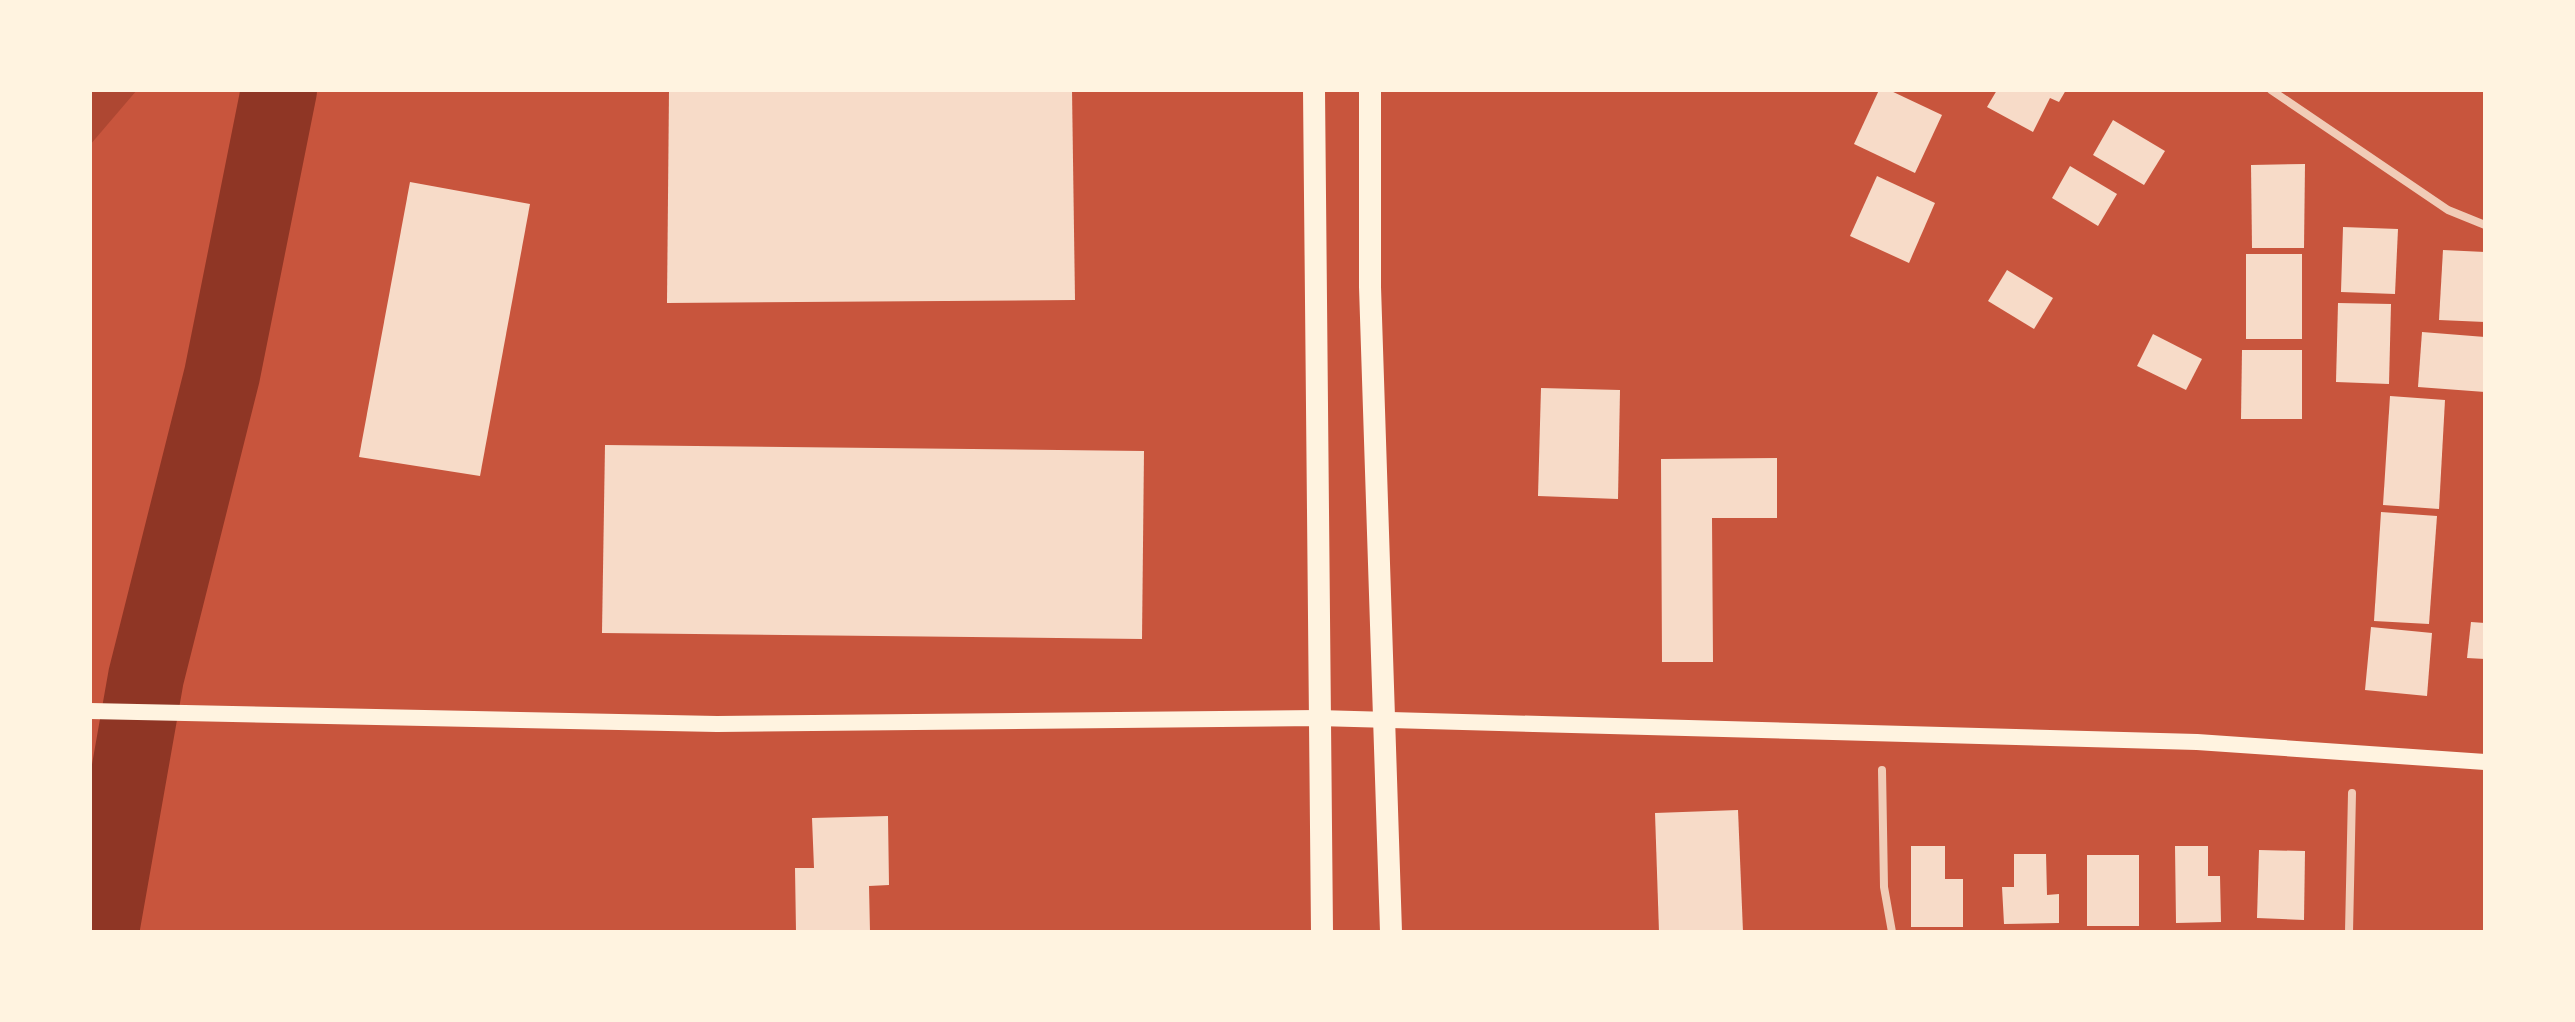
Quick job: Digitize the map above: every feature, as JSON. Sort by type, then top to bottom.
[{"type":"highway","points":[[1314,90],[1322,932]]},
{"type":"highway","points":[[1370,90],[1370,287],[1391,932]]},
{"type":"main road","points":[[90,711],[717,724],[1318,718],[2197,742],[2485,762]]},
{"type":"street","points":[[2271,90],[2448,210],[2485,225]]},
{"type":"street","points":[[1882,770],[1884,887],[1892,932]]},
{"type":"street","points":[[2349,932],[2352,793]]},
{"type":"shaded area","points":[[91,90],[137,90],[90,145]]},
{"type":"building","points":[[669,90],[1072,90],[1075,300],[667,303]]},
{"type":"building","points":[[1879,90],[1889,90],[1942,115],[1915,173],[1854,144]]},
{"type":"building","points":[[1997,90],[2066,90],[2059,102],[2050,98],[2033,132],[1987,107]]},
{"type":"building","points":[[2113,120],[2165,151],[2144,185],[2093,155]]},
{"type":"building","points":[[2305,164],[2304,248],[2252,248],[2251,165]]},
{"type":"building","points":[[2070,166],[2117,194],[2098,226],[2052,198]]},
{"type":"building","points":[[1877,176],[1935,203],[1909,263],[1850,236]]},
{"type":"building","points":[[410,182],[530,204],[480,476],[359,457]]},
{"type":"building","points":[[2343,227],[2398,229],[2395,294],[2341,292]]},
{"type":"building","points":[[2443,250],[2485,252],[2485,322],[2439,320]]},
{"type":"building","points":[[2246,254],[2302,254],[2302,339],[2246,339]]},
{"type":"building","points":[[2007,270],[2053,298],[2034,329],[1988,301]]},
{"type":"building","points":[[2338,303],[2391,304],[2389,384],[2336,382]]},
{"type":"building","points":[[2422,332],[2485,337],[2485,392],[2418,387]]},
{"type":"building","points":[[2153,334],[2202,359],[2186,390],[2137,366]]},
{"type":"building","points":[[2242,350],[2302,350],[2302,419],[2241,419]]},
{"type":"building","points":[[1541,388],[1620,390],[1618,499],[1538,496]]},
{"type":"building","points":[[2390,396],[2445,400],[2439,509],[2383,505]]},
{"type":"building","points":[[605,445],[1144,451],[1142,639],[602,633]]},
{"type":"building","points":[[1777,458],[1777,518],[1712,518],[1713,662],[1662,662],[1661,459]]},
{"type":"building","points":[[2381,512],[2437,516],[2429,624],[2374,621]]},
{"type":"building","points":[[2471,622],[2485,623],[2485,659],[2467,658]]},
{"type":"building","points":[[2371,627],[2432,633],[2427,696],[2365,690]]},
{"type":"building","points":[[1738,810],[1743,932],[1659,932],[1655,813]]},
{"type":"building","points":[[888,816],[889,885],[869,886],[870,932],[796,932],[795,868],[814,868],[812,818]]},
{"type":"building","points":[[1911,846],[1945,846],[1945,879],[1963,879],[1963,927],[1911,927]]},
{"type":"building","points":[[2175,846],[2208,846],[2208,876],[2220,876],[2221,922],[2176,923]]},
{"type":"building","points":[[2259,850],[2305,851],[2304,920],[2257,918]]},
{"type":"building","points":[[2014,854],[2046,854],[2047,895],[2059,894],[2059,923],[2004,924],[2002,887],[2014,887]]},
{"type":"building","points":[[2087,855],[2139,855],[2139,926],[2087,926]]},
{"type":"waterway","points":[[101,932],[146,677],[222,375],[279,90]]}]
